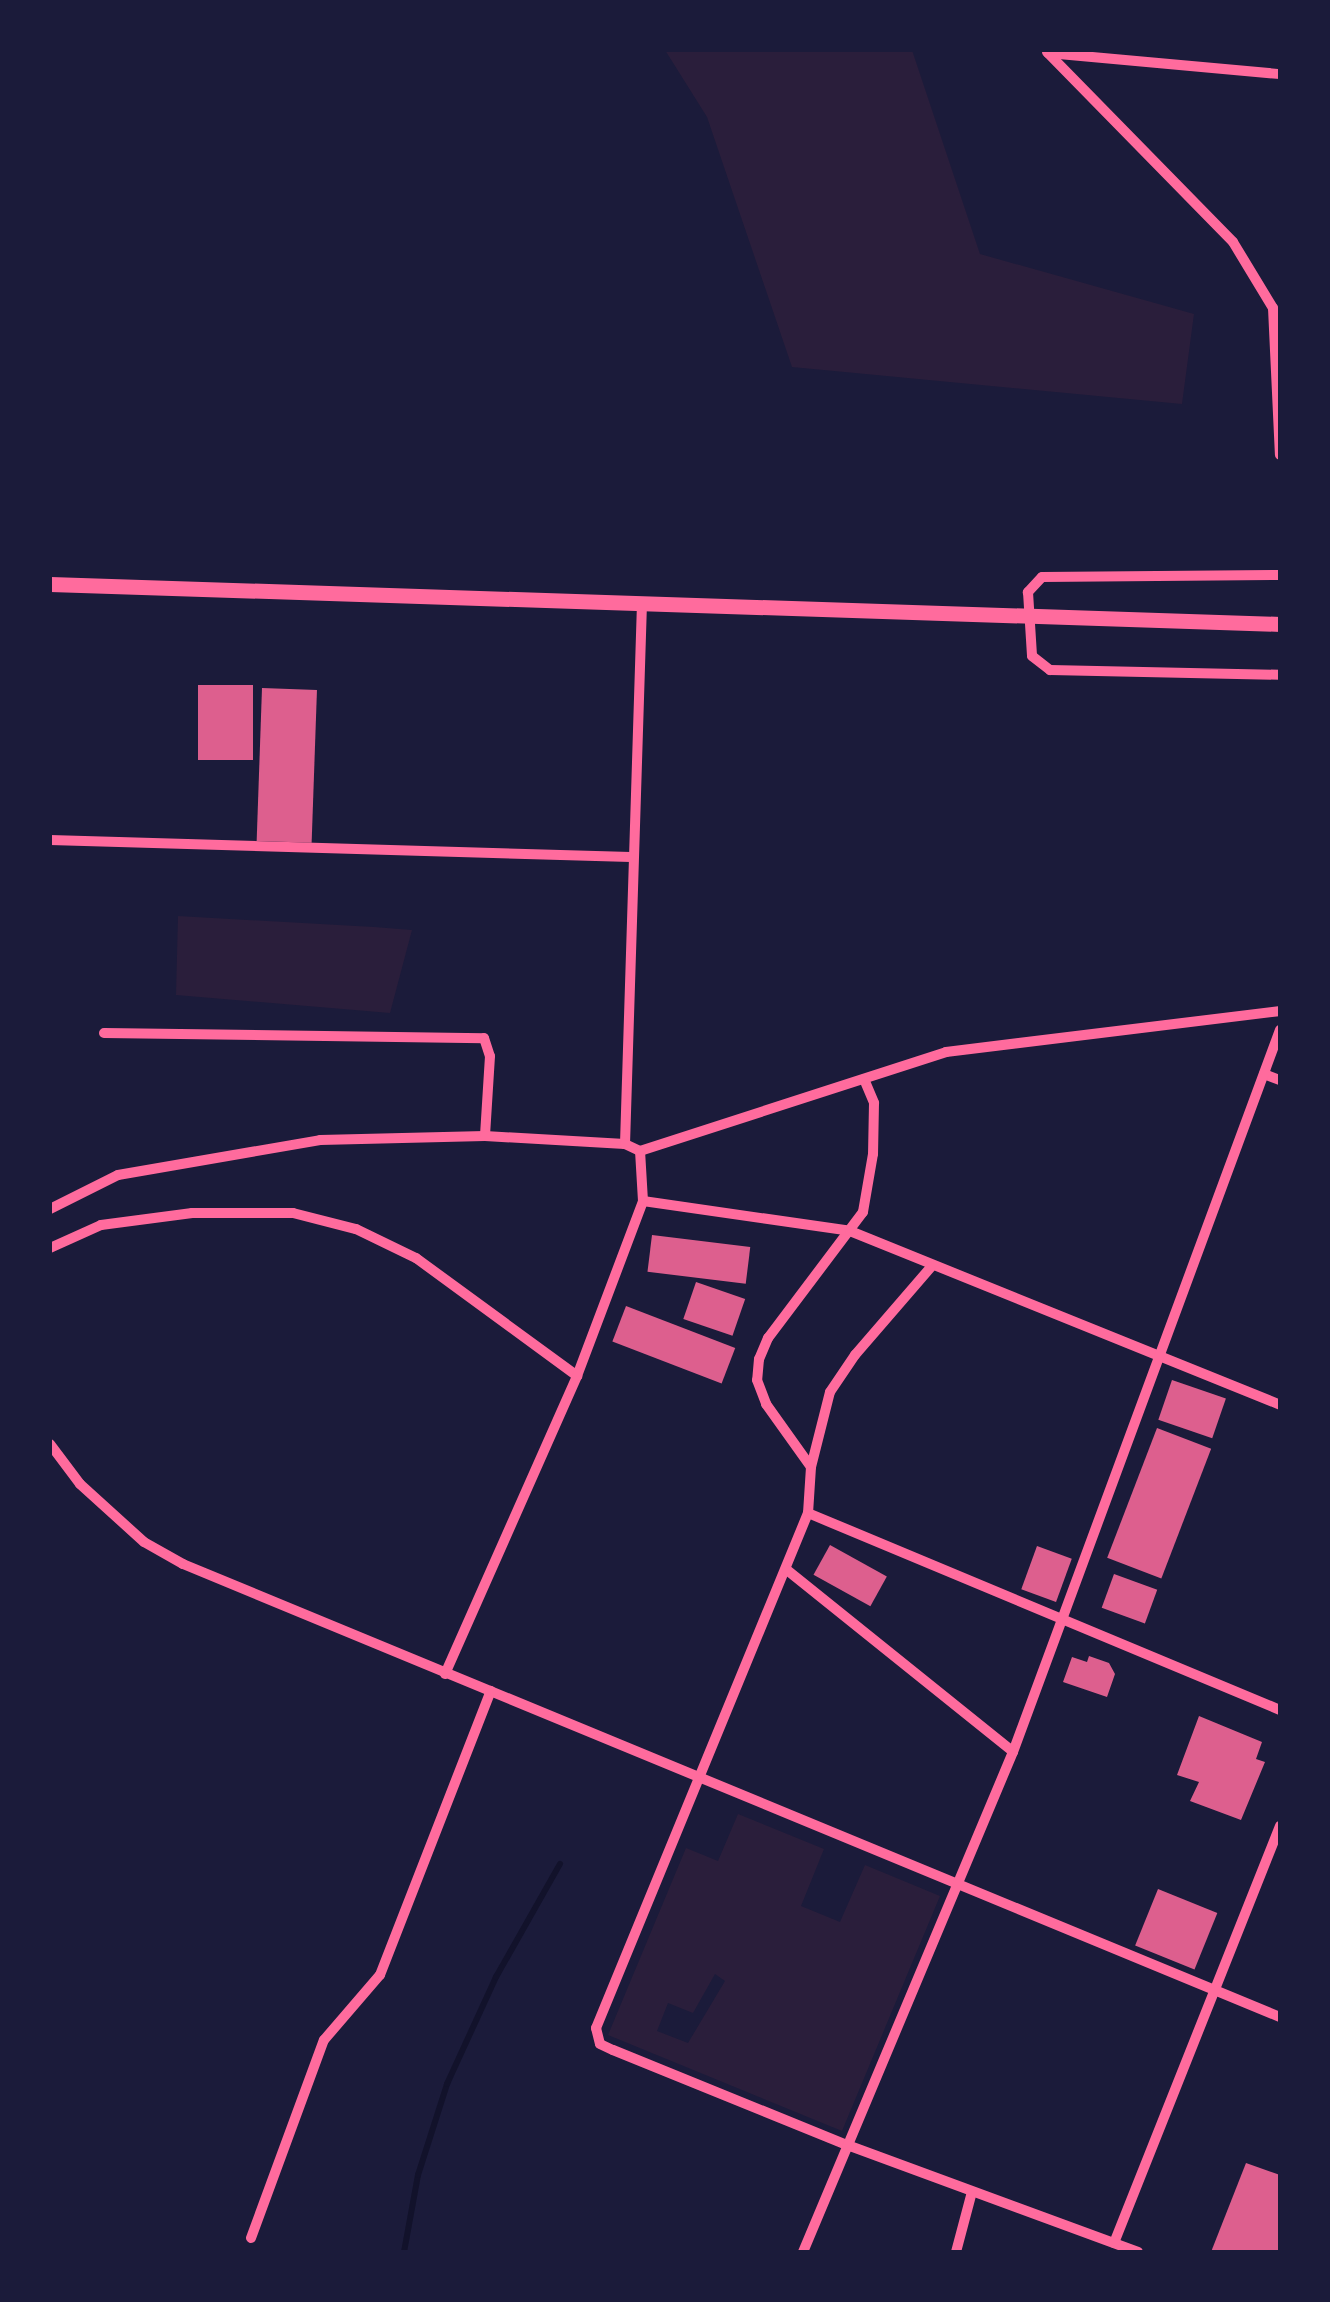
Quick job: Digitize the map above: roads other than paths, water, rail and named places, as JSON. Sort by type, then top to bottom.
[{"type":"highway","points":[[50,584],[1280,624]]},
{"type":"street","points":[[1280,74],[1047,52],[1232,242],[1277,308],[1280,455]]},
{"type":"street","points":[[1280,575],[1042,577],[1028,592],[1032,656],[1050,670],[1280,675]]},
{"type":"street","points":[[625,1144],[631,857],[642,602]]},
{"type":"street","points":[[50,840],[631,857]]},
{"type":"street","points":[[50,1209],[118,1175],[320,1140],[485,1136],[625,1144],[640,1150],[946,1052],[1280,1010]]},
{"type":"street","points":[[804,2252],[1013,1752],[1280,1030]]},
{"type":"street","points":[[104,1033],[484,1038],[490,1056],[485,1136]]},
{"type":"street","points":[[1264,1074],[1280,1080]]},
{"type":"street","points":[[811,1467],[766,1404],[757,1380],[759,1359],[768,1338],[850,1231],[868,1196],[874,1103],[864,1079]]},
{"type":"street","points":[[446,1674],[576,1376],[643,1201],[640,1150]]},
{"type":"street","points":[[643,1201],[850,1231],[932,1268],[1280,1405]]},
{"type":"street","points":[[50,1248],[101,1225],[192,1213],[292,1213],[356,1229],[416,1258],[576,1376]]},
{"type":"street","points":[[932,1268],[856,1355],[830,1392],[811,1467],[808,1513],[788,1570],[596,2028],[600,2044],[850,2146],[1138,2252]]},
{"type":"street","points":[[50,1444],[80,1484],[144,1542],[183,1564],[1280,2016]]},
{"type":"street","points":[[808,1513],[936,1570],[1063,1616],[1280,1710]]},
{"type":"street","points":[[788,1570],[1013,1752]]},
{"type":"street","points":[[251,2238],[324,2040],[380,1975],[491,1691]]},
{"type":"street","points":[[1114,2242],[1280,1826]]},
{"type":"street","points":[[956,2252],[972,2192]]},
{"type":"waterway","points":[[404,2252],[418,2175],[447,2084],[496,1977],[560,1864]]}]
